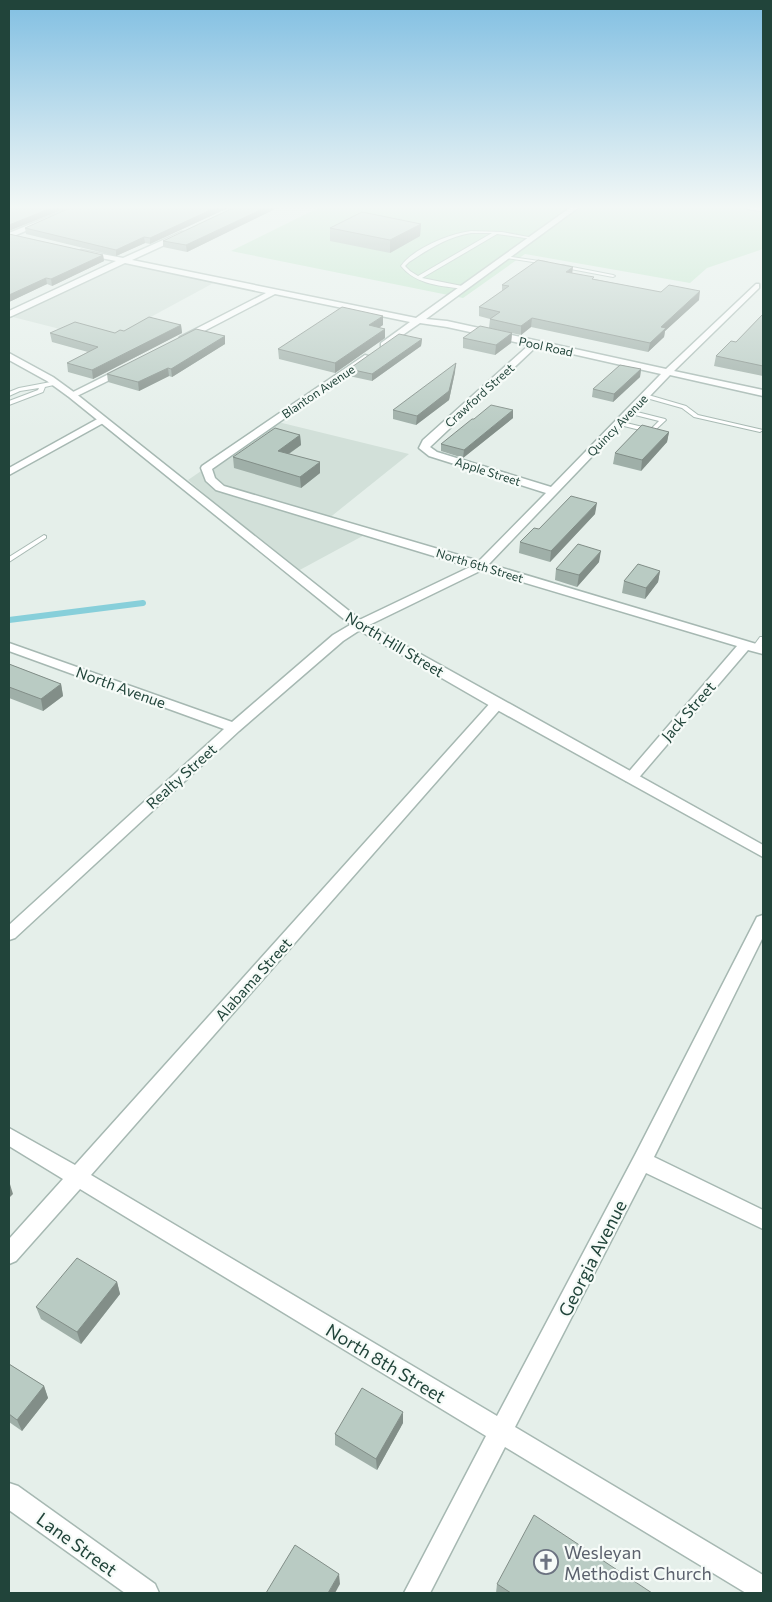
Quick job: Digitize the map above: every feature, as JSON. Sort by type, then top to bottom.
[{"type":"street","points":[[9,314],[78,282]]},
{"type":"street","name":"Pool Road","points":[[223,282],[420,321],[447,324],[763,393]]},
{"type":"street","points":[[379,349],[473,282]]},
{"type":"street","name":"Quincy Avenue","points":[[481,566],[668,372],[756,286]]},
{"type":"street","points":[[170,346],[273,292]]},
{"type":"street","name":"Crawford Street","points":[[424,448],[427,442],[536,343]]},
{"type":"street","name":"Blanton Avenue","points":[[206,468],[371,355]]},
{"type":"street","name":"North Hill Street","points":[[9,356],[72,395],[358,625],[763,852]]},
{"type":"street","points":[[72,395],[136,363]]},
{"type":"street","points":[[9,472],[101,420]]},
{"type":"street","name":"Apple Street","points":[[424,448],[433,454],[552,491]]},
{"type":"street","name":"North 6th Street","points":[[206,468],[210,479],[220,488],[481,566],[757,645]]},
{"type":"street","name":"Realty Street","points":[[9,934],[234,728],[338,638],[358,625],[481,566]]},
{"type":"street","name":"Jack Street","points":[[631,778],[757,645]]},
{"type":"street","name":"North Avenue","points":[[9,647],[234,728]]},
{"type":"street","name":"Alabama Street","points":[[9,1254],[497,704]]},
{"type":"street","name":"Georgia Avenue","points":[[417,1593],[642,1161],[763,922]]},
{"type":"street","name":"North 8th Street","points":[[9,1136],[763,1589]]},
{"type":"street","points":[[642,1161],[763,1220]]},
{"type":"street","name":"Lane Street","points":[[9,1495],[146,1593]]},
{"type":"lane","points":[[437,282],[465,288]]},
{"type":"lane","points":[[9,394],[19,390],[56,384]]},
{"type":"lane","points":[[9,404],[41,391],[42,386]]},
{"type":"lane","points":[[645,396],[684,407],[696,416],[760,430]]},
{"type":"lane","points":[[618,424],[652,431],[663,420],[629,412]]},
{"type":"lane","points":[[9,560],[44,538]]},
{"type":"shaded area","points":[[79,282],[216,282],[99,345],[56,328],[9,316]]},
{"type":"shaded area","points":[[274,421],[409,454],[328,519],[370,532],[296,572],[188,480]]},
{"type":"green space","points":[[383,282],[486,282],[463,298]]},
{"type":"building","points":[[9,282],[38,282],[9,295]]},
{"type":"building","points":[[507,282],[607,282],[661,292],[669,285],[700,291],[661,327],[666,328],[650,343],[532,318],[521,326],[490,319],[500,312],[479,307],[509,286],[502,285]]},
{"type":"building","points":[[342,307],[383,316],[369,325],[385,329],[335,363],[278,349]]},
{"type":"building","points":[[763,314],[763,366],[716,356],[731,341],[736,342]]},
{"type":"building","points":[[149,317],[181,325],[92,370],[67,363],[98,347],[50,333],[75,322],[115,333],[120,330],[124,331]]},
{"type":"building","points":[[480,326],[512,333],[496,345],[463,338]]},
{"type":"building","points":[[196,329],[225,336],[171,369],[168,368],[138,382],[107,374]]},
{"type":"building","points":[[399,334],[422,339],[372,374],[349,369]]},
{"type":"building","points":[[456,363],[449,391],[417,416],[393,410]]},
{"type":"building","points":[[620,365],[641,369],[614,394],[593,389]]},
{"type":"building","points":[[491,405],[513,410],[464,450],[441,444],[472,419]]},
{"type":"building","points":[[642,425],[669,432],[642,460],[615,453]]},
{"type":"building","points":[[275,428],[300,435],[278,451],[320,462],[300,477],[233,457]]},
{"type":"building","points":[[571,496],[597,503],[551,551],[520,542],[534,528],[539,529]]},
{"type":"building","points":[[578,544],[601,551],[579,575],[556,569]]},
{"type":"building","points":[[638,564],[660,571],[646,588],[624,581]]},
{"type":"building","points":[[9,664],[61,684],[41,699],[9,687]]},
{"type":"building","points":[[77,1258],[117,1282],[77,1332],[36,1307]]},
{"type":"building","points":[[9,1364],[44,1386],[17,1420],[9,1414]]},
{"type":"building","points":[[362,1388],[403,1412],[376,1459],[335,1434]]},
{"type":"building","name":"Wesleyan Methodist Church","points":[[534,1515],[652,1593],[511,1593],[497,1584]]},
{"type":"building","points":[[295,1545],[339,1574],[328,1593],[266,1593]]},
{"type":"waterway","points":[[9,620],[143,603]]},
{"type":"place","name":"Wesleyan Methodist Church","points":[[546,1562]]}]
